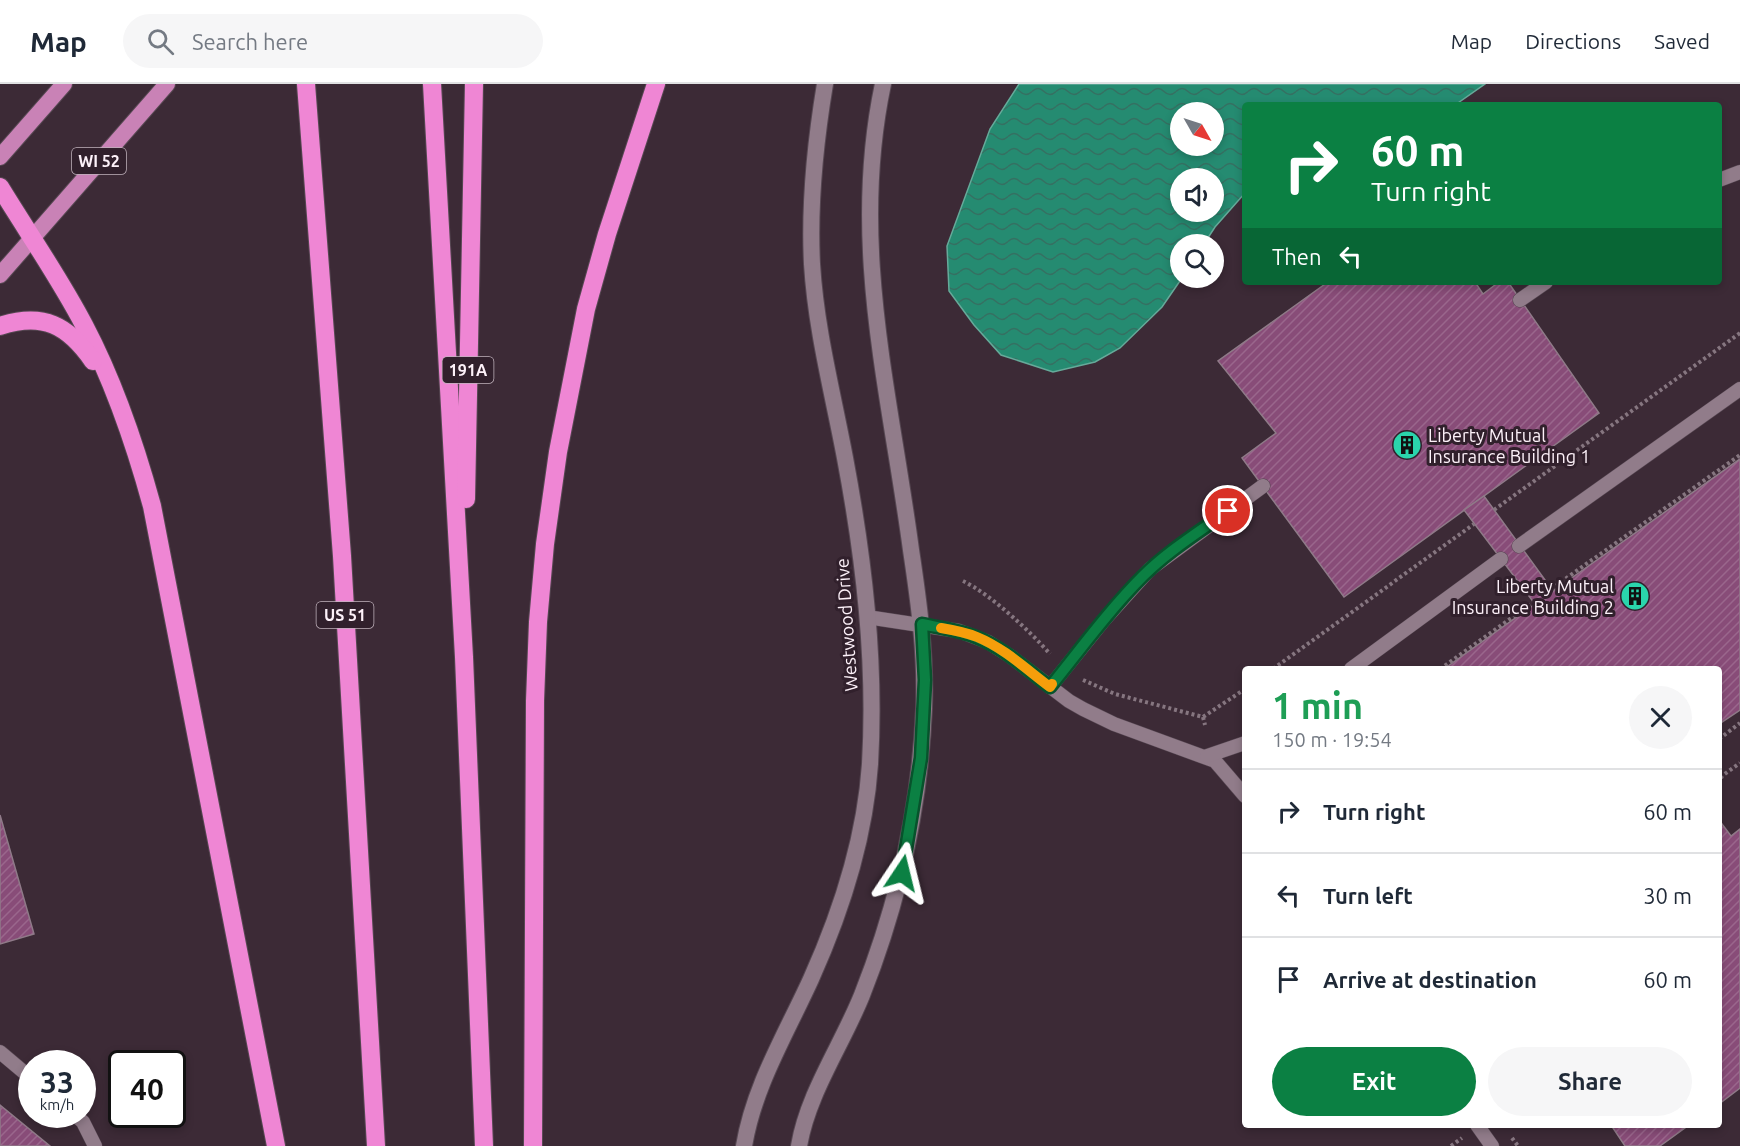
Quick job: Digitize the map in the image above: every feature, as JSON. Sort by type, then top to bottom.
[{"type":"highway","name":"US 51","points":[[306,84],[342,556],[376,1146]]},
{"type":"highway","points":[[432,84],[464,657],[484,1146]]},
{"type":"highway","name":"191A","points":[[464,657],[474,84]]},
{"type":"highway","points":[[533,1146],[535,701],[538,622],[545,544],[558,452],[584,319],[610,224],[656,84]]},
{"type":"highway","points":[[638,141],[668,84]]},
{"type":"highway","points":[[0,187],[84,324],[139,459],[152,506],[276,1146]]},
{"type":"highway","points":[[0,327],[19,321],[37,320],[62,329],[76,340],[92,359],[120,408]]},
{"type":"main road","points":[[0,157],[64,84]]},
{"type":"main road","name":"WI 52","points":[[0,275],[167,84]]},
{"type":"street","name":"Westwood Drive","points":[[744,1146],[755,1101],[823,951],[856,859],[870,764],[871,692],[867,617],[857,528],[821,335],[812,265],[812,205],[816,140],[825,84]]},
{"type":"street","points":[[799,1146],[807,1116],[862,994],[902,873],[921,758],[925,680],[922,624],[877,332],[871,262],[869,210],[872,150],[883,84]]},
{"type":"lane","points":[[1722,179],[1740,172]]},
{"type":"lane","points":[[1520,300],[1542,285]]},
{"type":"lane","points":[[1519,546],[1740,389]]},
{"type":"lane","points":[[1050,687],[1103,621],[1143,577],[1168,555],[1263,486]]},
{"type":"lane","points":[[1355,666],[1501,559]]},
{"type":"lane","points":[[867,617],[922,624],[968,634],[988,642],[1069,701],[1114,724],[1207,756],[1221,767],[1242,792]]},
{"type":"lane","points":[[1207,756],[1242,744]]},
{"type":"lane","points":[[0,1052],[18,1067]]},
{"type":"lane","points":[[86,1128],[95,1146]]},
{"type":"lane","points":[[1479,1128],[1492,1146]]},
{"type":"path","points":[[1494,510],[1740,333]]},
{"type":"path","points":[[1551,589],[1740,455]]},
{"type":"path","points":[[1277,666],[1474,524]]},
{"type":"path","points":[[963,581],[994,601],[1051,654]]},
{"type":"path","points":[[1444,666],[1534,602]]},
{"type":"path","points":[[1082,680],[1115,694],[1203,717],[1242,691]]},
{"type":"path","points":[[1203,717],[1205,725]]},
{"type":"path","points":[[1722,737],[1740,723]]},
{"type":"path","points":[[1722,776],[1740,763]]},
{"type":"path","points":[[1451,1146],[1458,1141]]},
{"type":"water","points":[[1019,84],[1485,84],[1459,102],[1242,102],[1242,196],[1224,217],[1224,168],[1170,168],[1170,222],[1219,222],[1210,234],[1170,234],[1170,288],[1175,288],[1162,307],[1120,348],[1095,362],[1053,372],[1001,355],[974,325],[949,291],[947,246],[990,129]]},
{"type":"building","name":"Liberty Mutual Insurance Building 1","points":[[1324,285],[1477,285],[1483,294],[1495,285],[1510,285],[1599,413],[1344,597],[1242,458],[1276,433],[1218,361]]},
{"type":"building","name":"Liberty Mutual Insurance Building 2","points":[[1740,459],[1740,710],[1722,722],[1722,666],[1448,666],[1535,604],[1464,510],[1484,496],[1553,591]]},
{"type":"building","points":[[0,815],[34,934],[0,944]]},
{"type":"building","points":[[1722,824],[1731,836],[1740,829],[1740,1088],[1722,1102]]},
{"type":"building","points":[[0,1105],[18,1120],[18,1128],[28,1128],[50,1146],[0,1146]]},
{"type":"building","points":[[1613,1128],[1685,1128],[1660,1146],[1625,1146]]},
{"type":"slow traffic","points":[[941,628],[976,636],[997,646],[1050,687],[1052,684]]},
{"type":"place","name":"Liberty Mutual Insurance Building 1","points":[[1407,445]]},
{"type":"place","name":"Liberty Mutual Insurance Building 2","points":[[1635,596]]},
{"type":"route","points":[[902,873],[921,758],[925,680],[922,624],[959,631],[997,646],[1050,687],[1135,584],[1157,563],[1228,511]]}]
